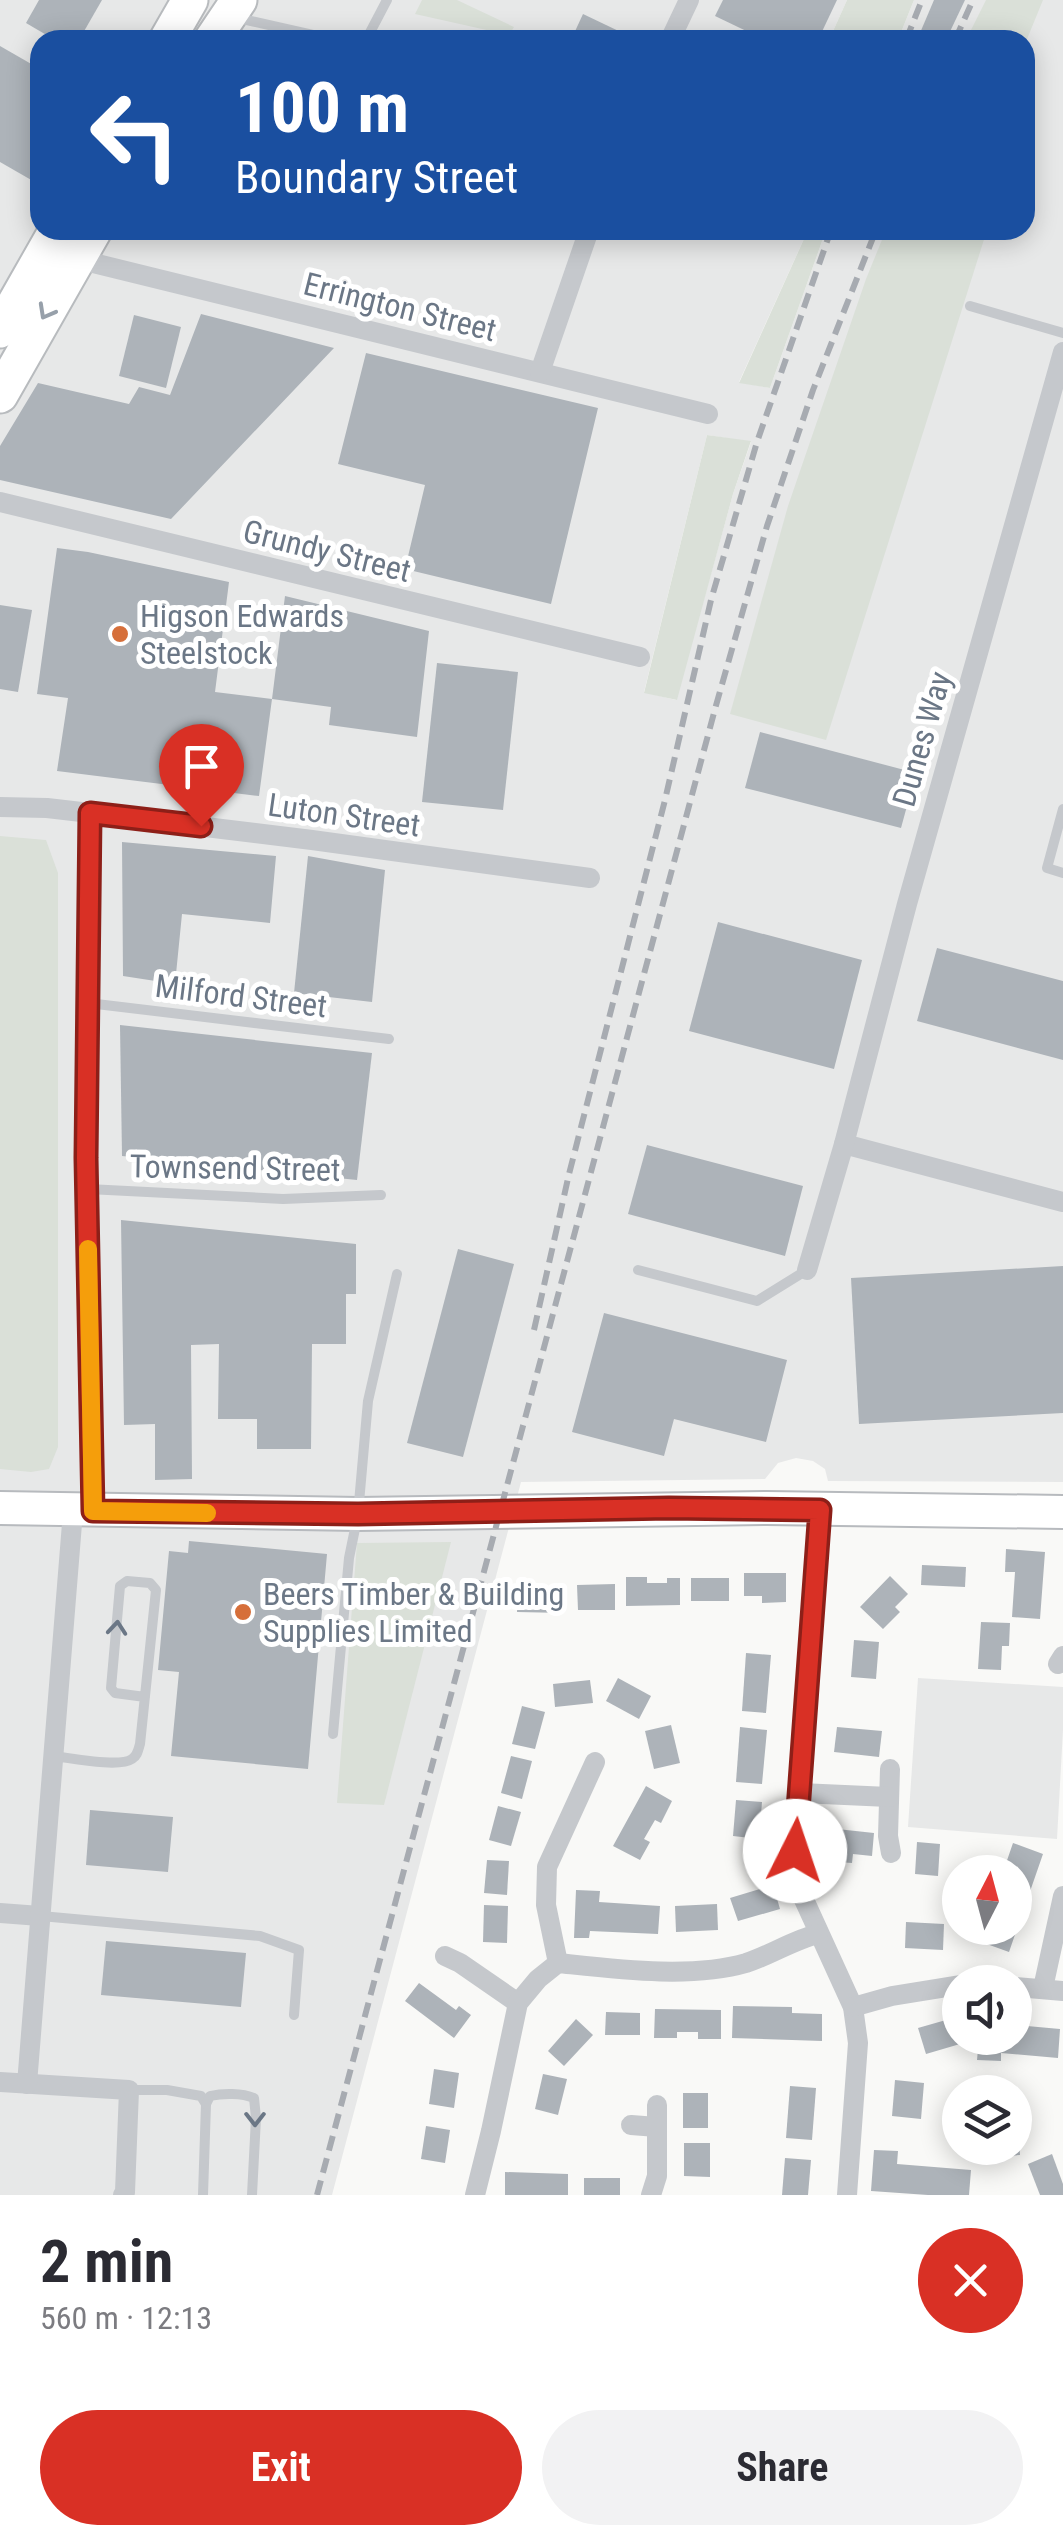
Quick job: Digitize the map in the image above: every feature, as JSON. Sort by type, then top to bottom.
[{"type":"highway","points":[[173,30],[190,0]]},
{"type":"highway","points":[[0,330],[76,240]]},
{"type":"highway","points":[[0,395],[76,240]]},
{"type":"main road","points":[[0,1508],[358,1514],[669,1508],[1063,1512]]},
{"type":"street","points":[[679,30],[689,0]]},
{"type":"street","name":"Errington Street","points":[[76,240],[540,372],[708,414]]},
{"type":"street","points":[[540,372],[586,240]]},
{"type":"street","name":"Dunes Way","points":[[807,1270],[1063,352]]},
{"type":"street","name":"Grundy Street","points":[[0,502],[640,657]]},
{"type":"street","points":[[0,793],[47,808]]},
{"type":"street","points":[[0,807],[47,808]]},
{"type":"street","name":"Luton Street","points":[[47,808],[590,878]]},
{"type":"street","points":[[27,2084],[54,1756],[83,1511],[90,813]]},
{"type":"street","points":[[844,1144],[1063,1202]]},
{"type":"street","points":[[820,1510],[795,1851],[802,1894],[853,2006],[858,2043],[848,2195]]},
{"type":"street","points":[[558,1963],[546,1904],[546,1868],[595,1762]]},
{"type":"street","points":[[890,1769],[891,1853]]},
{"type":"street","points":[[800,1793],[890,1797]]},
{"type":"street","points":[[1053,1989],[1063,1896]]},
{"type":"street","points":[[0,1913],[40,1916]]},
{"type":"street","points":[[475,2195],[518,2003],[558,1963],[611,1969],[710,1970],[748,1962],[818,1934]]},
{"type":"street","points":[[444,1956],[518,2003]]},
{"type":"street","points":[[853,2006],[942,1988]]},
{"type":"street","points":[[0,2082],[129,2090],[122,2195]]},
{"type":"street","points":[[631,2125],[657,2116],[657,2176],[651,2195]]},
{"type":"lane","points":[[371,30],[387,0]]},
{"type":"lane","points":[[227,19],[283,30]]},
{"type":"lane","points":[[970,306],[1063,333]]},
{"type":"lane","points":[[1063,808],[1048,868],[1063,873]]},
{"type":"lane","name":"Milford Street","points":[[86,1003],[389,1039]]},
{"type":"lane","name":"Townsend Street","points":[[86,1189],[283,1199],[382,1196]]},
{"type":"lane","points":[[638,1270],[758,1300],[807,1270]]},
{"type":"lane","points":[[333,1734],[368,1401],[397,1274]]},
{"type":"lane","points":[[54,1756],[117,1762],[131,1760],[137,1753],[140,1744],[145,1696],[156,1590],[150,1583],[127,1581],[120,1586],[111,1688],[115,1694],[145,1696]]},
{"type":"lane","points":[[40,1916],[260,1936],[299,1950],[294,2014]]},
{"type":"lane","points":[[129,2090],[189,2092],[201,2096],[206,2104]]},
{"type":"lane","points":[[204,2195],[206,2104],[210,2096],[217,2094],[254,2098],[252,2195]]},
{"type":"shaded area","points":[[0,0],[847,0],[834,30],[30,30],[30,240],[803,240],[739,382],[770,388],[822,240],[1035,240],[1035,30],[902,30],[914,0],[1063,0],[1063,1482],[828,1481],[825,1469],[813,1461],[796,1458],[778,1463],[765,1479],[521,1482],[332,2195],[0,2195]],"holes":[[[707,435],[751,442],[676,700],[644,692]]]},
{"type":"shaded area","points":[[422,0],[457,0],[514,27],[487,30],[415,14]]},
{"type":"shaded area","points":[[847,0],[914,0],[902,30],[834,30]]},
{"type":"shaded area","points":[[986,0],[1043,0],[1031,30],[971,30]]},
{"type":"shaded area","points":[[803,240],[822,240],[770,388],[739,383]]},
{"type":"shaded area","points":[[882,240],[984,240],[826,740],[730,714],[788,506]]},
{"type":"shaded area","points":[[707,435],[751,441],[677,700],[644,693]]},
{"type":"shaded area","points":[[0,836],[46,840],[58,873],[58,1447],[49,1469],[31,1472],[0,1469]]},
{"type":"shaded area","points":[[451,1542],[384,1805],[337,1803],[357,1543]]},
{"type":"shaded area","points":[[918,1678],[1063,1687],[1057,1839],[908,1827]]},
{"type":"building","points":[[39,0],[102,0],[85,30],[38,30],[26,23]]},
{"type":"building","points":[[723,0],[837,0],[823,30],[744,30],[715,16]]},
{"type":"building","points":[[934,0],[965,0],[951,30],[921,30]]},
{"type":"building","points":[[583,14],[617,30],[576,30]]},
{"type":"building","points":[[0,46],[30,63],[30,179],[0,162]]},
{"type":"building","points":[[201,314],[334,348],[171,519],[0,480],[0,446],[38,383],[129,404],[139,387],[170,395]]},
{"type":"building","points":[[134,315],[181,327],[166,388],[119,376]]},
{"type":"building","points":[[366,353],[598,408],[551,604],[405,569],[425,485],[338,464]]},
{"type":"building","points":[[57,548],[229,582],[215,692],[272,699],[259,796],[57,771],[68,698],[37,694]]},
{"type":"building","points":[[285,596],[429,631],[417,737],[329,725],[331,707],[272,699]]},
{"type":"building","points":[[0,605],[32,610],[18,692],[0,689]]},
{"type":"building","points":[[437,663],[518,672],[503,810],[422,802]]},
{"type":"building","points":[[760,732],[916,773],[901,828],[745,788]]},
{"type":"building","points":[[122,842],[276,856],[270,923],[182,914],[175,984],[123,976]]},
{"type":"building","points":[[308,856],[385,870],[372,1002],[294,993]]},
{"type":"building","points":[[718,922],[862,960],[834,1069],[689,1031]]},
{"type":"building","points":[[937,948],[1063,981],[1063,1060],[917,1021]]},
{"type":"building","points":[[120,1025],[372,1053],[357,1180],[122,1156]]},
{"type":"building","points":[[647,1145],[803,1186],[785,1256],[628,1214]]},
{"type":"building","points":[[121,1220],[356,1244],[356,1294],[346,1294],[346,1344],[312,1344],[311,1449],[257,1449],[257,1419],[218,1419],[219,1344],[191,1345],[192,1479],[155,1480],[155,1424],[124,1425]]},
{"type":"building","points":[[458,1249],[514,1264],[463,1457],[407,1443]]},
{"type":"building","points":[[1063,1266],[1063,1413],[859,1424],[851,1278]]},
{"type":"building","points":[[604,1313],[787,1360],[766,1442],[674,1419],[664,1456],[572,1432]]},
{"type":"building","name":"Beers Timber & Building Supplies Limited","points":[[189,1541],[327,1554],[308,1769],[171,1756],[179,1672],[158,1670],[169,1551],[188,1553]]},
{"type":"building","points":[[1006,1549],[1045,1552],[1040,1619],[1012,1617],[1015,1572],[1005,1572]]},
{"type":"building","points":[[922,1565],[966,1567],[965,1587],[921,1585]]},
{"type":"building","points":[[744,1573],[786,1573],[786,1602],[762,1603],[762,1596],[744,1596]]},
{"type":"building","points":[[890,1576],[908,1594],[895,1607],[900,1612],[883,1629],[860,1607]]},
{"type":"building","points":[[626,1577],[647,1577],[647,1583],[680,1578],[680,1605],[626,1606]]},
{"type":"building","points":[[691,1578],[729,1578],[729,1601],[691,1601]]},
{"type":"building","points":[[615,1584],[615,1610],[578,1610],[577,1585]]},
{"type":"building","points":[[518,1587],[564,1588],[564,1613],[517,1612]]},
{"type":"building","points":[[981,1622],[1010,1623],[1009,1646],[1002,1646],[1001,1670],[978,1669]]},
{"type":"building","points":[[854,1640],[879,1642],[876,1679],[851,1677]]},
{"type":"building","points":[[746,1653],[771,1655],[766,1713],[742,1711]]},
{"type":"building","points":[[618,1678],[651,1696],[639,1719],[606,1701]]},
{"type":"building","points":[[590,1680],[593,1703],[555,1707],[553,1684]]},
{"type":"building","points":[[522,1706],[545,1712],[535,1749],[512,1744]]},
{"type":"building","points":[[671,1725],[680,1763],[654,1769],[645,1731]]},
{"type":"building","points":[[740,1727],[767,1730],[762,1784],[736,1782]]},
{"type":"building","points":[[837,1727],[882,1731],[879,1757],[834,1752]]},
{"type":"building","points":[[511,1756],[532,1761],[522,1799],[501,1793]]},
{"type":"building","points":[[646,1786],[672,1801],[661,1823],[655,1820],[644,1839],[650,1842],[640,1860],[613,1846]]},
{"type":"building","points":[[736,1800],[762,1802],[759,1839],[733,1836]]},
{"type":"building","points":[[498,1806],[521,1812],[511,1846],[489,1840]]},
{"type":"building","points":[[90,1810],[173,1817],[168,1872],[86,1865]]},
{"type":"building","points":[[828,1828],[874,1833],[872,1856],[853,1854],[852,1863],[838,1862],[839,1852],[825,1850]]},
{"type":"building","points":[[917,1842],[940,1844],[938,1876],[915,1874]]},
{"type":"building","points":[[1013,1843],[1043,1854],[1032,1886],[1032,1855],[1009,1855]]},
{"type":"building","points":[[487,1860],[509,1861],[507,1895],[484,1893]]},
{"type":"building","points":[[773,1885],[780,1909],[738,1921],[730,1898]]},
{"type":"building","points":[[576,1890],[600,1891],[599,1902],[660,1906],[658,1934],[590,1931],[589,1938],[574,1938]]},
{"type":"building","points":[[717,1904],[718,1930],[676,1932],[675,1906]]},
{"type":"building","points":[[484,1905],[508,1906],[507,1943],[483,1942]]},
{"type":"building","points":[[906,1922],[942,1924],[943,1950],[905,1948]]},
{"type":"building","points":[[106,1941],[246,1953],[241,2007],[101,1995]]},
{"type":"building","points":[[990,1945],[1011,1945],[1009,1952]]},
{"type":"building","points":[[419,1983],[456,2010],[459,2006],[471,2015],[454,2038],[405,2001]]},
{"type":"building","points":[[733,2006],[792,2007],[792,2013],[822,2014],[822,2041],[732,2038]]},
{"type":"building","points":[[655,2009],[721,2010],[721,2039],[698,2039],[698,2032],[677,2032],[677,2038],[654,2038]]},
{"type":"building","points":[[606,2012],[640,2013],[640,2035],[605,2035]]},
{"type":"building","points":[[576,2019],[593,2035],[564,2066],[548,2051]]},
{"type":"building","points":[[942,2021],[942,2049],[926,2054],[918,2028]]},
{"type":"building","points":[[1032,2027],[1060,2029],[1058,2058],[1024,2055],[1032,2055]]},
{"type":"building","points":[[977,2055],[1001,2055],[1001,2061],[977,2060]]},
{"type":"building","points":[[434,2069],[459,2073],[454,2108],[429,2104]]},
{"type":"building","points":[[543,2074],[567,2079],[558,2115],[535,2109]]},
{"type":"building","points":[[895,2080],[924,2083],[921,2119],[892,2116]]},
{"type":"building","points":[[790,2086],[816,2088],[812,2140],[786,2138]]},
{"type":"building","points":[[683,2093],[708,2093],[708,2128],[683,2128]]},
{"type":"building","points":[[426,2126],[450,2130],[445,2163],[421,2159]]},
{"type":"building","points":[[684,2143],[710,2143],[710,2177],[684,2176]]},
{"type":"building","points":[[874,2150],[898,2151],[897,2164],[971,2170],[969,2195],[871,2191]]},
{"type":"building","points":[[1052,2154],[1063,2195],[1040,2195],[1028,2165]]},
{"type":"building","points":[[785,2158],[811,2160],[808,2195],[782,2195]]},
{"type":"building","points":[[505,2172],[568,2174],[568,2195],[505,2195]]},
{"type":"building","points":[[584,2178],[620,2178],[620,2195],[584,2195]]},
{"type":"railway","points":[[910,30],[922,0]]},
{"type":"railway","points":[[960,30],[973,0]]},
{"type":"railway","points":[[534,1330],[711,600],[757,442],[828,240]]},
{"type":"railway","points":[[317,2195],[715,709],[767,526],[813,390],[872,240]]},
{"type":"slow traffic","points":[[88,1249],[93,1511],[207,1513]]},
{"type":"place","name":"Higson Edwards Steelstock","points":[[120,634]]},
{"type":"place","name":"Beers Timber & Building Supplies Limited","points":[[243,1612]]},
{"type":"route","points":[[201,826],[90,813],[86,1158],[93,1511],[358,1514],[669,1508],[820,1510],[795,1851]]}]
